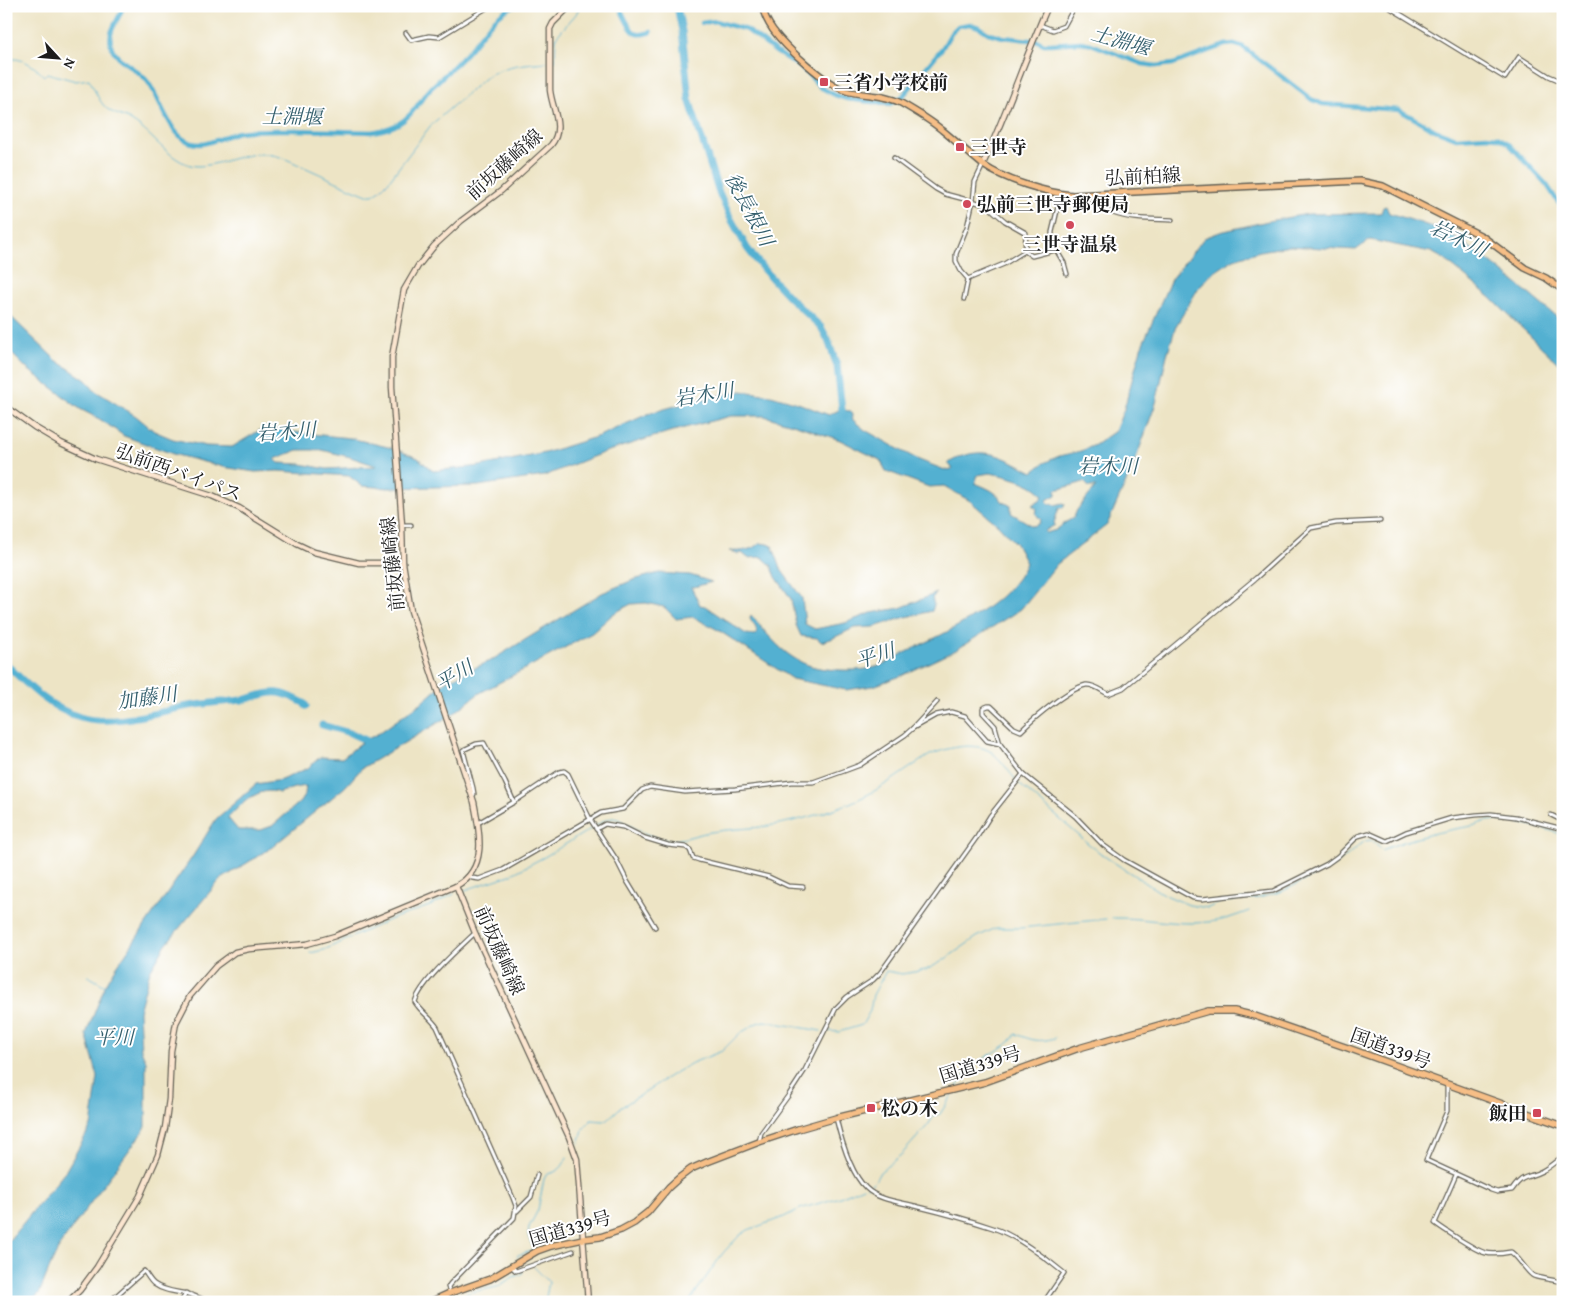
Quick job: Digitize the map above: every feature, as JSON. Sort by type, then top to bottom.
[{"type":"highway","name":"国道339号","points":[[430,1302],[450,1293],[490,1280],[537,1251],[551,1246],[600,1237],[634,1223],[648,1212],[679,1178],[691,1169],[759,1142],[836,1118],[985,1082],[1079,1048],[1189,1016],[1215,1011],[1234,1011],[1255,1016],[1563,1126]]},
{"type":"main road","name":"前坂藤崎線","points":[[470,876],[478,856],[478,823],[472,797],[420,643],[411,611],[403,563],[392,387],[392,357],[402,296],[407,283],[434,246],[461,221],[501,190],[551,145],[557,136],[558,125],[550,90],[549,32],[553,23],[570,6]]},
{"type":"main road","name":"弘前柏線","points":[[762,6],[767,21],[781,40],[808,65],[831,82],[845,90],[890,98],[902,104],[941,129],[983,164],[1019,182],[1061,194],[1073,195],[1350,182],[1372,183],[1398,193],[1482,236],[1525,268],[1546,278],[1563,290]]},
{"type":"main road","points":[[983,164],[1048,6]]},
{"type":"main road","name":"弘前西バイパス","points":[[7,408],[61,442],[96,459],[212,496],[239,508],[297,544],[314,552],[359,563],[403,563]]},
{"type":"main road","points":[[68,1302],[80,1290],[97,1267],[140,1196],[158,1155],[165,1128],[169,1099],[171,1051],[176,1023],[190,996],[216,966],[235,952],[307,944],[335,936],[456,886],[470,876]]},
{"type":"main road","name":"前坂藤崎線","points":[[456,886],[475,933],[573,1147],[577,1165],[588,1302]]},
{"type":"street","points":[[406,34],[411,40],[429,36],[439,37],[490,6]]},
{"type":"street","points":[[1040,25],[1053,30],[1064,26],[1075,6]]},
{"type":"street","points":[[1387,6],[1505,78],[1518,56],[1549,76],[1563,82]]},
{"type":"street","points":[[894,158],[936,190],[990,208],[1005,221],[1023,230],[1026,233],[1026,251]]},
{"type":"street","points":[[968,279],[956,261],[956,254],[967,227],[975,182],[983,164]]},
{"type":"street","points":[[1061,194],[1052,232],[1052,243],[1064,263],[1067,274]]},
{"type":"street","points":[[1073,195],[1123,216],[1172,220]]},
{"type":"street","points":[[1026,251],[1032,256],[1055,250]]},
{"type":"street","points":[[968,279],[1004,264],[1026,251]]},
{"type":"street","points":[[964,299],[968,279]]},
{"type":"street","points":[[1380,521],[1336,523],[1311,528],[1256,578],[1123,688],[1108,694],[1088,685],[1079,688],[1065,696],[1021,731],[1014,728],[991,706],[983,708],[983,713],[995,726],[1000,744],[1023,774],[1075,816],[1103,846],[1192,898],[1202,900],[1273,891],[1327,864],[1358,836],[1369,833],[1387,841],[1406,832],[1452,818],[1491,814],[1516,817],[1563,829]]},
{"type":"street","points":[[402,525],[411,525]]},
{"type":"street","points":[[914,728],[937,702]]},
{"type":"street","points":[[470,876],[478,879],[503,870],[591,821],[601,813],[623,810],[642,790],[650,787],[685,792],[744,788],[792,782],[813,782],[860,765],[914,728],[936,716],[951,712],[965,716],[987,741],[1000,744]]},
{"type":"street","points":[[472,797],[474,794],[473,788],[463,750],[476,744],[484,743],[514,802]]},
{"type":"street","points":[[478,823],[559,772],[564,771],[568,774],[591,821],[616,859],[626,881],[655,927]]},
{"type":"street","points":[[759,1142],[761,1133],[804,1070],[836,1008],[847,997],[873,980],[880,972],[990,816],[1023,774]]},
{"type":"street","points":[[1551,815],[1563,821]]},
{"type":"street","points":[[596,828],[605,824],[613,824],[645,838],[668,845],[686,847],[690,850],[693,858],[769,877],[788,886],[802,887]]},
{"type":"street","points":[[475,933],[438,969],[418,995],[415,1002],[420,1010],[431,1018],[437,1027],[513,1198],[517,1211]]},
{"type":"street","points":[[1448,1084],[1447,1111],[1426,1160],[1491,1190],[1509,1192],[1521,1180],[1545,1169],[1563,1156]]},
{"type":"street","points":[[836,1118],[842,1144],[856,1174],[862,1184],[871,1192],[885,1198],[1002,1231],[1047,1259],[1064,1273],[1044,1302]]},
{"type":"street","points":[[450,1293],[448,1287],[450,1284],[514,1218],[517,1211],[531,1197],[537,1175]]},
{"type":"street","points":[[1456,1175],[1435,1223],[1482,1253],[1511,1252],[1538,1278],[1554,1279],[1563,1283]]},
{"type":"street","points":[[512,1267],[516,1271],[573,1251]]},
{"type":"street","points":[[109,1302],[144,1271],[153,1284],[170,1290],[186,1292],[208,1302]]},
{"type":"street","points":[[179,1302],[183,1299],[186,1292]]},
{"type":"street","points":[[198,1296],[198,1302]]},
{"type":"water","points":[[1386,206],[1389,213],[1436,229],[1465,244],[1494,265],[1563,322],[1563,368],[1490,297],[1444,259],[1431,252],[1370,240],[1356,250],[1290,246],[1260,251],[1234,259],[1210,275],[1199,287],[1176,326],[1156,403],[1134,464],[1107,525],[1057,564],[1021,609],[956,650],[901,676],[873,686],[846,690],[792,679],[718,630],[693,617],[676,619],[664,607],[646,603],[631,604],[613,614],[592,633],[478,694],[453,714],[362,768],[345,787],[271,848],[220,880],[166,944],[150,971],[139,1011],[141,1050],[146,1061],[146,1127],[62,1242],[39,1294],[30,1302],[6,1302],[6,1244],[65,1172],[91,1126],[98,1077],[86,1034],[105,986],[216,819],[256,784],[281,780],[308,768],[320,757],[342,758],[362,742],[379,733],[421,703],[446,681],[490,661],[602,593],[633,580],[659,573],[690,575],[712,582],[691,587],[700,605],[705,606],[746,634],[757,634],[756,628],[750,619],[751,615],[785,652],[802,662],[826,669],[855,670],[872,668],[883,664],[942,635],[976,615],[1006,591],[1018,578],[1026,563],[1016,544],[998,525],[970,501],[944,486],[929,487],[886,471],[880,460],[840,440],[764,416],[731,416],[669,432],[605,452],[544,476],[478,486],[389,488],[362,486],[349,476],[278,471],[255,472],[223,467],[173,454],[124,436],[101,420],[80,409],[26,368],[6,348],[6,312],[56,360],[86,380],[94,390],[136,416],[154,431],[173,439],[206,446],[232,447],[265,427],[350,438],[392,448],[418,458],[433,471],[480,466],[545,453],[599,436],[650,413],[693,401],[741,391],[771,395],[829,415],[839,410],[851,411],[853,420],[865,430],[919,460],[945,470],[953,469],[948,463],[960,457],[982,453],[1001,457],[1033,472],[1044,463],[1059,456],[1081,451],[1095,445],[1115,431],[1124,409],[1141,348],[1171,279],[1204,238],[1220,232],[1308,214],[1381,213],[1383,207]],"holes":[[[298,450],[322,450],[377,466],[327,469],[301,464],[279,463],[275,459]],[[990,473],[1011,478],[1027,483],[1039,491],[1043,496],[1032,505],[1037,509],[1036,514],[1041,520],[1039,524],[1033,526],[1011,513],[1011,506],[1002,501],[994,492],[975,483],[978,475]],[[1084,482],[1089,487],[1096,487],[1077,510],[1074,517],[1056,530],[1046,533],[1045,531],[1055,525],[1059,508],[1064,507],[1065,504],[1055,505],[1048,503],[1047,500],[1056,495],[1056,490]],[[306,786],[305,794],[300,802],[272,826],[261,830],[238,830],[228,818],[244,802],[257,794],[272,791],[279,793]]]},
{"type":"water","points":[[761,543],[772,545],[782,571],[802,598],[805,624],[815,629],[845,623],[871,613],[900,608],[937,593],[932,598],[934,605],[932,611],[874,627],[854,628],[821,642],[817,638],[801,636],[796,625],[791,599],[776,577],[771,565],[762,557],[748,558],[742,553],[738,554],[729,551],[746,550]]},
{"type":"waterway","name":"土淵堰","points":[[123,6],[111,34],[113,50],[117,56],[148,82],[169,122],[179,136],[192,143],[199,144],[212,142],[239,132],[253,130],[372,132],[392,127],[408,117],[428,92],[465,54],[495,19],[514,6]]},
{"type":"waterway","points":[[551,61],[555,61],[556,37],[576,14],[580,6]]},
{"type":"waterway","name":"土淵堰","points":[[619,6],[635,33],[651,32]]},
{"type":"waterway","name":"後長根川","points":[[677,6],[682,31],[689,99],[718,190],[747,248],[790,298],[821,327],[828,340],[837,366],[843,418]]},
{"type":"waterway","name":"土淵堰","points":[[702,23],[715,21],[747,30],[776,52],[802,68],[820,87],[835,95],[847,99],[890,104],[903,96],[958,26],[970,24],[988,33],[1003,37],[1038,41],[1044,44],[1081,42],[1091,44],[1142,64],[1157,66],[1173,64],[1225,45],[1234,44],[1243,47],[1311,99],[1322,104],[1399,110],[1435,130],[1456,138],[1497,137],[1508,143],[1547,185],[1563,210]]},
{"type":"waterway","points":[[6,59],[23,61],[36,68],[44,76],[47,73],[76,81],[89,79],[98,98],[106,108],[141,127],[172,155],[189,165],[207,165],[253,154],[272,155],[289,160],[367,195],[373,195],[379,191],[431,125],[486,77],[508,67],[547,62]]},
{"type":"waterway","name":"加藤川","points":[[6,664],[49,702],[69,713],[93,720],[134,718],[189,706],[242,700],[274,693],[289,696],[304,703],[306,706]]},
{"type":"waterway","name":"加藤川","points":[[322,725],[350,733],[372,743]]},
{"type":"waterway","points":[[462,891],[510,875],[546,856],[607,819],[618,819],[648,835],[667,840],[786,822],[823,813],[859,799],[878,789],[930,755],[964,746],[988,750],[998,758],[1016,780]]},
{"type":"waterway","points":[[1018,783],[1107,858],[1163,894],[1189,905],[1208,908],[1221,902],[1259,898],[1283,891],[1335,865],[1365,841],[1371,840],[1382,850],[1426,835],[1495,820],[1525,824],[1563,835]]},
{"type":"waterway","points":[[310,953],[324,950],[391,919],[430,906],[454,894]]},
{"type":"waterway","points":[[1112,918],[1196,923],[1224,919],[1249,911]]},
{"type":"waterway","points":[[827,1031],[839,1032],[862,1025],[870,1011],[873,995],[886,971],[902,974],[926,970],[977,937],[996,928],[1020,928],[1106,919]]},
{"type":"waterway","points":[[88,976],[107,987]]},
{"type":"waterway","points":[[579,1143],[584,1128],[591,1120],[604,1121],[608,1119],[620,1108],[671,1075],[692,1063],[722,1051],[739,1034],[757,1023],[764,1021],[821,1031]]},
{"type":"waterway","points":[[957,1087],[974,1065],[1006,1045],[1016,1034],[1035,1040],[1055,1038]]},
{"type":"waterway","points":[[867,1186],[875,1181],[880,1172],[902,1154],[934,1116],[940,1114],[954,1092]]},
{"type":"waterway","points":[[517,1257],[532,1251],[533,1248],[528,1235],[529,1227],[538,1210],[544,1179],[547,1174],[555,1172],[560,1168],[567,1157]]},
{"type":"waterway","points":[[689,1302],[723,1253],[739,1236],[748,1230],[863,1187]]},
{"type":"waterway","points":[[534,1267],[549,1282],[545,1302]]},
{"type":"waterway","points":[[450,1302],[471,1292],[497,1287],[522,1274],[522,1271]]},
{"type":"place","name":"三省小学校前","points":[[824,82]]},
{"type":"place","name":"三世寺","points":[[960,147]]},
{"type":"place","name":"弘前三世寺郵便局","points":[[967,204]]},
{"type":"place","name":"三世寺温泉","points":[[1070,225]]},
{"type":"place","name":"松の木","points":[[871,1108]]},
{"type":"place","name":"飯田","points":[[1537,1113]]},
{"type":"water label","name":"岩木川","points":[[1459,238]]},
{"type":"water label","name":"岩木川","points":[[704,394]]},
{"type":"water label","name":"岩木川","points":[[286,431]]},
{"type":"water label","name":"岩木川","points":[[1108,465]]},
{"type":"water label","name":"平川","points":[[875,655]]},
{"type":"water label","name":"平川","points":[[454,675]]},
{"type":"water label","name":"平川","points":[[114,1036]]}]
